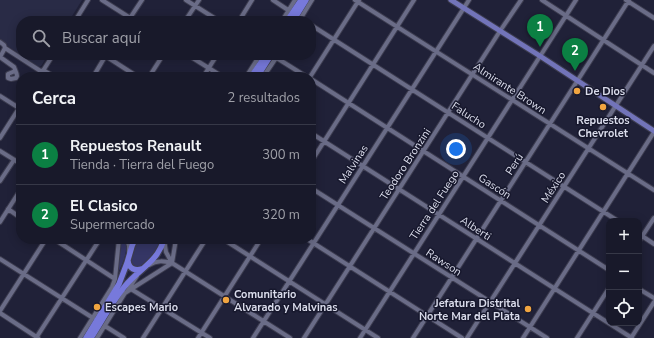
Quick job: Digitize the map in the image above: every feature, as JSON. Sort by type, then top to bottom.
[{"type":"highway","points":[[290,16],[301,0]]},
{"type":"highway","points":[[295,16],[306,0]]},
{"type":"highway","points":[[254,72],[263,60]]},
{"type":"highway","points":[[261,72],[271,60]]},
{"type":"highway","points":[[86,338],[120,283],[133,244]]},
{"type":"highway","points":[[91,338],[120,292],[130,280],[147,266],[159,252],[162,244]]},
{"type":"highway","points":[[128,259],[129,265],[132,268],[138,270],[147,266]]},
{"type":"main road","points":[[451,0],[540,56],[654,132]]},
{"type":"street","points":[[78,16],[88,0]]},
{"type":"street","points":[[102,0],[124,16]]},
{"type":"street","points":[[132,16],[142,0]]},
{"type":"street","points":[[186,0],[210,16]]},
{"type":"street","points":[[189,16],[199,0]]},
{"type":"street","points":[[242,16],[252,0]]},
{"type":"street","points":[[273,0],[288,10]]},
{"type":"street","points":[[285,16],[295,0]]},
{"type":"street","points":[[302,16],[312,0]]},
{"type":"street","points":[[316,154],[414,0]]},
{"type":"street","name":"Malvinas","points":[[316,240],[469,0]]},
{"type":"street","name":"Teodoro Bronzini","points":[[304,338],[521,0]]},
{"type":"street","points":[[542,0],[654,73]]},
{"type":"street","name":"Tierra del Fuego","points":[[360,338],[576,0]]},
{"type":"street","points":[[628,0],[654,18]]},
{"type":"street","name":"Perú","points":[[414,338],[628,0]]},
{"type":"street","points":[[313,72],[358,1]]},
{"type":"street","name":"Almirante Brown","points":[[358,1],[654,190]]},
{"type":"street","name":"Falucho","points":[[316,28],[613,218]]},
{"type":"street","points":[[0,42],[5,48],[16,55]]},
{"type":"street","name":"México","points":[[467,338],[654,46]]},
{"type":"street","points":[[0,53],[5,48]]},
{"type":"street","points":[[5,48],[0,57],[14,67],[15,71]]},
{"type":"street","points":[[25,60],[43,71],[50,60]]},
{"type":"street","points":[[96,72],[103,60]]},
{"type":"street","points":[[113,60],[131,72]]},
{"type":"street","points":[[152,72],[160,60]]},
{"type":"street","points":[[196,60],[215,72]]},
{"type":"street","points":[[206,72],[214,60]]},
{"type":"street","points":[[249,72],[257,60]]},
{"type":"street","points":[[266,72],[272,60]]},
{"type":"street","name":"Gascón","points":[[280,60],[299,72]]},
{"type":"street","name":"Gascón","points":[[316,82],[606,268]]},
{"type":"street","points":[[0,96],[16,105]]},
{"type":"street","points":[[0,138],[16,113]]},
{"type":"street","points":[[523,338],[654,132]]},
{"type":"street","name":"Alberti","points":[[316,136],[631,338]]},
{"type":"street","points":[[0,151],[14,160],[0,181]]},
{"type":"street","name":"Rawson","points":[[316,191],[547,338]]},
{"type":"street","points":[[0,222],[16,197]]},
{"type":"street","points":[[8,209],[16,215]]},
{"type":"street","points":[[642,233],[654,218]]},
{"type":"street","points":[[642,236],[654,244]]},
{"type":"street","points":[[43,244],[0,312],[37,338],[97,244]]},
{"type":"street","points":[[62,244],[115,279]]},
{"type":"street","points":[[112,287],[115,279],[119,244]]},
{"type":"street","points":[[80,338],[128,259],[128,244]]},
{"type":"street","points":[[165,244],[167,254],[172,263]]},
{"type":"street","points":[[124,295],[172,263],[175,244]]},
{"type":"street","points":[[143,338],[203,244]]},
{"type":"street","points":[[231,244],[378,338]]},
{"type":"street","points":[[198,338],[258,244]]},
{"type":"street","name":"Malvinas","points":[[253,338],[313,244]]},
{"type":"street","points":[[316,244],[462,338]]},
{"type":"street","points":[[0,259],[92,318]]},
{"type":"street","points":[[147,266],[159,261],[172,263],[290,338]]},
{"type":"street","points":[[97,338],[140,272]]},
{"type":"street","points":[[131,289],[210,338]]},
{"type":"street","points":[[577,338],[608,290]]},
{"type":"street","points":[[641,290],[654,298]]},
{"type":"street","points":[[631,338],[654,302]]},
{"type":"street","points":[[105,326],[124,338]]},
{"type":"shaded area","points":[[0,0],[82,0],[72,16],[16,16],[16,52],[0,41]]},
{"type":"shaded area","points":[[28,60],[45,60],[39,67]]},
{"type":"shaded area","points":[[120,244],[126,244],[123,263],[116,277]]},
{"type":"shaded area","points":[[135,244],[160,244],[149,261],[140,268],[133,267],[131,259]]},
{"type":"place","name":"Repuestos Renault","points":[[540,47]]},
{"type":"place","name":"El Clasico","points":[[575,71]]},
{"type":"place","name":"De Dios","points":[[577,91]]},
{"type":"place","name":"Repuestos Chevrolet","points":[[603,107]]},
{"type":"place","name":"Comunitario Alvarado y Malvinas","points":[[226,300]]},
{"type":"place","name":"Escapes Mario","points":[[97,307]]},
{"type":"place","name":"Jefatura Distrital Norte Mar del Plata","points":[[528,309]]}]
